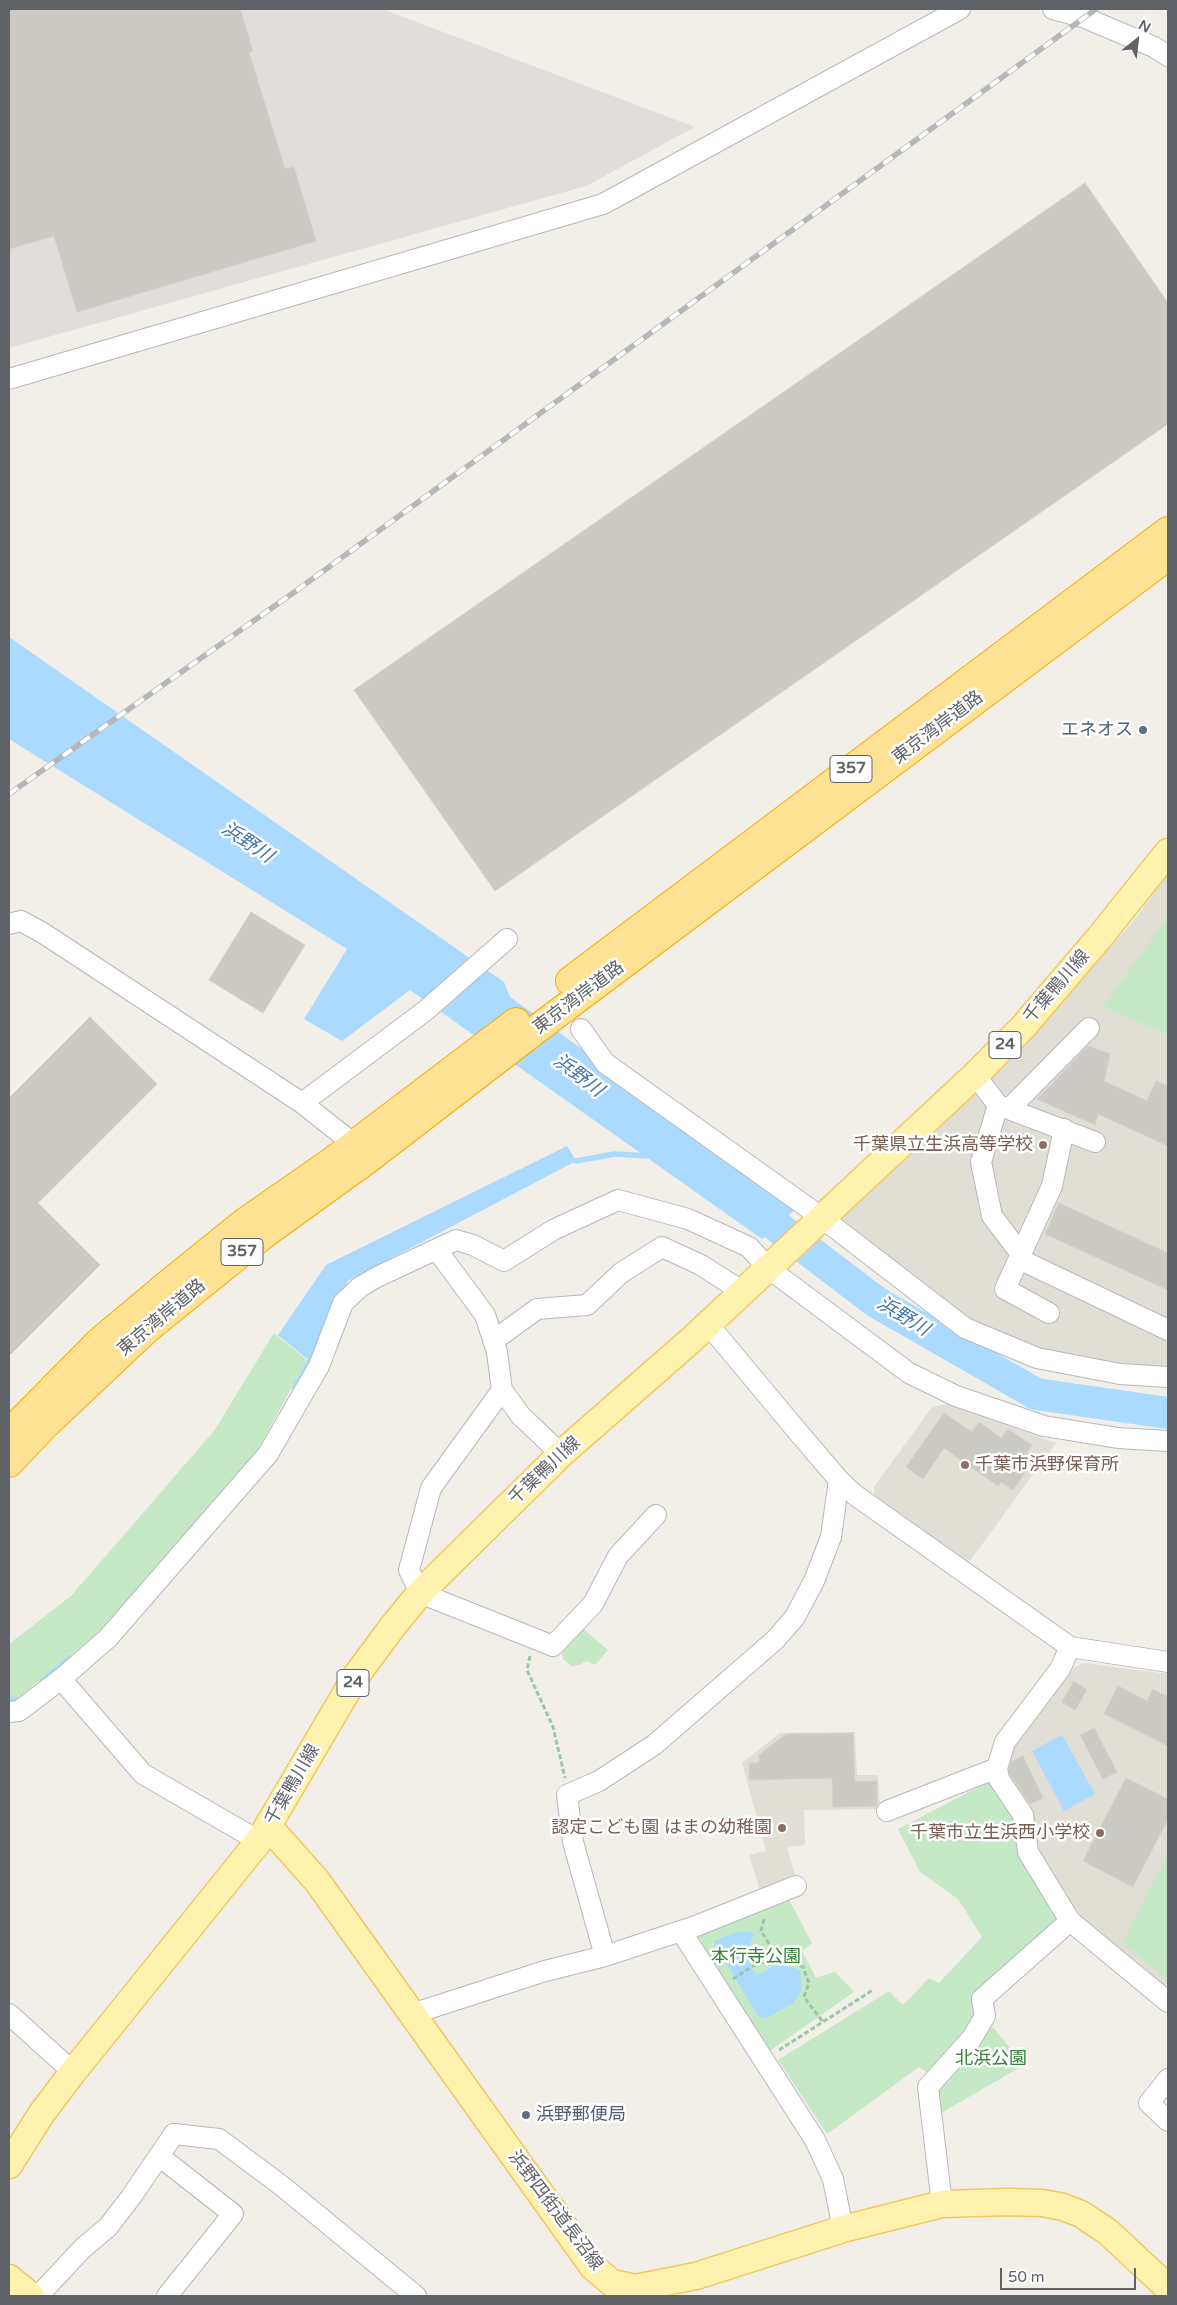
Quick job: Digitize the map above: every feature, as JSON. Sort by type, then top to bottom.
[{"type":"highway","name":"東京湾岸道路","points":[[9,1463],[46,1424],[148,1328],[263,1235],[361,1152],[1168,531]]},
{"type":"highway","name":"東京湾岸道路","points":[[542,1013],[1168,556]]},
{"type":"highway","name":"東京湾岸道路","points":[[9,1433],[129,1316],[245,1222],[361,1152]]},
{"type":"main road","name":"千葉鴨川線","points":[[9,2165],[42,2113],[73,2072],[264,1834],[356,1676],[420,1593],[562,1454],[743,1292],[1023,1027],[1100,938],[1168,852]]},
{"type":"main road","name":"浜野四街道長沼線","points":[[264,1834],[317,1882],[610,2290],[700,2286],[843,2229],[942,2204],[1008,2202],[1042,2203],[1063,2207],[1081,2214],[1108,2232],[1168,2288]]},
{"type":"main road","points":[[9,2278],[31,2296]]},
{"type":"street","points":[[9,379],[603,204],[960,9]]},
{"type":"street","points":[[1053,9],[1083,17],[1154,47],[1168,56]]},
{"type":"street","points":[[9,924],[21,921],[43,933],[302,1103],[361,1152]]},
{"type":"street","points":[[302,1103],[425,1011],[507,939]]},
{"type":"street","points":[[1089,1028],[1003,1107],[981,1162],[992,1216],[1020,1257],[1168,1330]]},
{"type":"street","points":[[581,1029],[605,1062],[821,1218],[965,1328],[1037,1358],[1120,1374],[1168,1377]]},
{"type":"street","points":[[975,1074],[1003,1107],[1095,1142]]},
{"type":"street","points":[[1049,1313],[1006,1289],[1052,1186],[1064,1129]]},
{"type":"street","points":[[9,1712],[19,1711],[61,1679],[108,1638],[268,1454],[319,1366],[343,1303],[360,1287],[456,1240],[473,1245],[504,1261],[553,1230],[618,1200],[688,1218],[749,1246],[770,1266],[909,1373],[956,1396],[1044,1426],[1118,1438],[1168,1441]]},
{"type":"street","points":[[493,1342],[538,1309],[587,1305],[621,1273],[662,1248],[701,1265],[743,1292]]},
{"type":"street","points":[[437,1250],[485,1315],[493,1342],[502,1390],[521,1416],[562,1454]]},
{"type":"street","points":[[708,1324],[840,1480],[855,1495],[1070,1647],[1168,1662]]},
{"type":"street","points":[[502,1390],[431,1488],[409,1570],[420,1593],[553,1646],[593,1604],[618,1556],[656,1515]]},
{"type":"street","points":[[605,1956],[573,1842],[567,1795],[599,1781],[654,1745],[775,1640],[795,1617],[814,1581],[830,1537],[840,1480]]},
{"type":"street","points":[[1070,1647],[1060,1669],[1005,1742],[997,1768],[1000,1779],[1023,1815],[1028,1852],[1070,1921],[1168,2002]]},
{"type":"street","points":[[61,1679],[143,1774],[264,1834]]},
{"type":"street","points":[[887,1811],[997,1768]]},
{"type":"street","points":[[412,2014],[545,1971],[605,1956],[681,1931],[796,1886]]},
{"type":"street","points":[[942,2204],[928,2087],[972,2038],[985,2016],[982,1999],[1070,1921]]},
{"type":"street","points":[[681,1931],[815,2140],[833,2179],[843,2229]]},
{"type":"street","points":[[9,2014],[73,2072]]},
{"type":"street","points":[[1168,2079],[1149,2103],[1168,2121]]},
{"type":"street","points":[[38,2296],[83,2248],[108,2227],[174,2134],[218,2139],[282,2186],[416,2296]]},
{"type":"street","points":[[159,2156],[233,2214],[167,2296]]},
{"type":"path","points":[[534,1639],[527,1670],[534,1689],[553,1727],[562,1760],[567,1795]]},
{"type":"path","points":[[771,1896],[761,1931],[777,1957],[803,1967],[809,1983],[804,1998],[823,2022]]},
{"type":"path","points":[[734,1978],[750,1967],[777,1957]]},
{"type":"path","points":[[763,2060],[873,1990]]},
{"type":"shaded area","points":[[9,9],[382,9],[695,127],[586,186],[9,348]]},
{"type":"shaded area","name":"千葉県立生浜高等学校","points":[[1168,874],[1168,1370],[1108,1368],[1014,1341],[946,1305],[840,1217],[994,1073],[1132,923]]},
{"type":"shaded area","name":"千葉市浜野保育所","points":[[948,1404],[1056,1443],[967,1565],[875,1500],[874,1487],[932,1407]]},
{"type":"shaded area","name":"千葉市立生浜西小学校","points":[[1084,1663],[1168,1674],[1168,1994],[1074,1914],[1034,1851],[1002,1778],[1006,1755],[1067,1671]]},
{"type":"shaded area","name":"認定こども園 はまの幼稚園","points":[[855,1732],[857,1775],[878,1775],[880,1809],[804,1810],[805,1845],[787,1847],[796,1879],[760,1890],[749,1855],[766,1851],[742,1763],[780,1733]]},
{"type":"green space","points":[[1168,916],[1168,1034],[1103,1007]]},
{"type":"green space","points":[[274,1333],[307,1360],[258,1449],[100,1631],[17,1699],[9,1697],[9,1644],[71,1596],[214,1431]]},
{"type":"green space","points":[[581,1627],[608,1650],[595,1665],[587,1661],[571,1666],[563,1659],[562,1647]]},
{"type":"green space","points":[[990,1781],[1016,1814],[1058,1912],[1057,1923],[972,1998],[980,2011],[970,2035],[930,2074],[919,2067],[827,2134],[778,2060],[889,1991],[903,2005],[929,1978],[939,1983],[982,1937],[958,1899],[920,1872],[898,1829]]},
{"type":"green space","points":[[1168,1854],[1168,1979],[1122,1943]]},
{"type":"green space","name":"本行寺公園","points":[[787,1896],[812,1943],[802,1951],[816,1978],[835,1972],[854,1992],[764,2055],[688,1934]]},
{"type":"green space","name":"北浜公園","points":[[992,2026],[1024,2065],[941,2113],[937,2084]]},
{"type":"water","points":[[9,637],[504,982],[510,997],[799,1206],[762,1239],[410,990],[342,1041],[304,1019],[347,949],[9,739]]},
{"type":"water","points":[[567,1146],[576,1161],[346,1282],[350,1285],[311,1362],[278,1335],[326,1265]]},
{"type":"water","points":[[1062,1735],[1095,1794],[1064,1811],[1032,1751]]},
{"type":"water","points":[[738,1932],[752,1932],[754,1934],[746,1956],[756,1976],[779,1963],[800,1970],[802,1989],[793,2003],[767,2018],[758,2016],[713,1941]]},
{"type":"building","points":[[9,9],[240,9],[253,51],[249,52],[285,169],[294,167],[316,241],[77,312],[54,236],[9,249]]},
{"type":"building","points":[[1085,183],[1168,303],[1168,424],[495,891],[354,690]]},
{"type":"building","points":[[251,912],[305,945],[263,1013],[209,980]]},
{"type":"building","points":[[90,1017],[157,1084],[38,1203],[100,1265],[9,1356],[9,1098]]},
{"type":"building","points":[[1088,1046],[1110,1054],[1104,1081],[1147,1101],[1156,1081],[1168,1086],[1168,1146],[1098,1114],[1095,1125],[1037,1099]]},
{"type":"building","points":[[1059,1203],[1168,1253],[1168,1290],[1045,1234]]},
{"type":"building","points":[[944,1413],[972,1432],[979,1422],[1001,1438],[1008,1429],[1032,1445],[1020,1462],[1028,1468],[1013,1490],[1001,1482],[998,1486],[944,1448],[923,1479],[906,1467]]},
{"type":"building","points":[[1074,1681],[1087,1690],[1075,1710],[1062,1702]]},
{"type":"building","points":[[1118,1686],[1147,1701],[1153,1689],[1168,1697],[1168,1746],[1104,1714]]},
{"type":"building","points":[[1094,1728],[1117,1772],[1103,1779],[1080,1735]]},
{"type":"building","points":[[853,1733],[855,1782],[877,1781],[877,1806],[833,1807],[832,1778],[749,1780],[749,1763],[759,1763],[759,1755],[786,1734]]},
{"type":"building","points":[[1023,1756],[1043,1798],[1030,1804],[1010,1774],[1009,1769],[1011,1762]]},
{"type":"building","points":[[1126,1778],[1168,1799],[1168,1819],[1133,1887],[1083,1861]]},
{"type":"waterway","points":[[576,1161],[614,1154],[649,1156]]},
{"type":"waterway","name":"浜野川","points":[[741,1199],[876,1302],[1036,1394],[1168,1413]]},
{"type":"waterway","points":[[295,1387],[310,1361]]},
{"type":"waterway","points":[[42,1681],[70,1658]]},
{"type":"waterway","points":[[9,1699],[18,1701],[22,1698]]},
{"type":"railway","points":[[9,794],[300,588],[1096,9]]},
{"type":"place","name":"エネオス","points":[[1143,730]]},
{"type":"place","name":"千葉県立生浜高等学校","points":[[1043,1145]]},
{"type":"place","name":"千葉市浜野保育所","points":[[965,1465]]},
{"type":"place","name":"認定こども園 はまの幼稚園","points":[[782,1828]]},
{"type":"place","name":"千葉市立生浜西小学校","points":[[1100,1833]]},
{"type":"place","name":"浜野郵便局","points":[[526,2115]]}]
